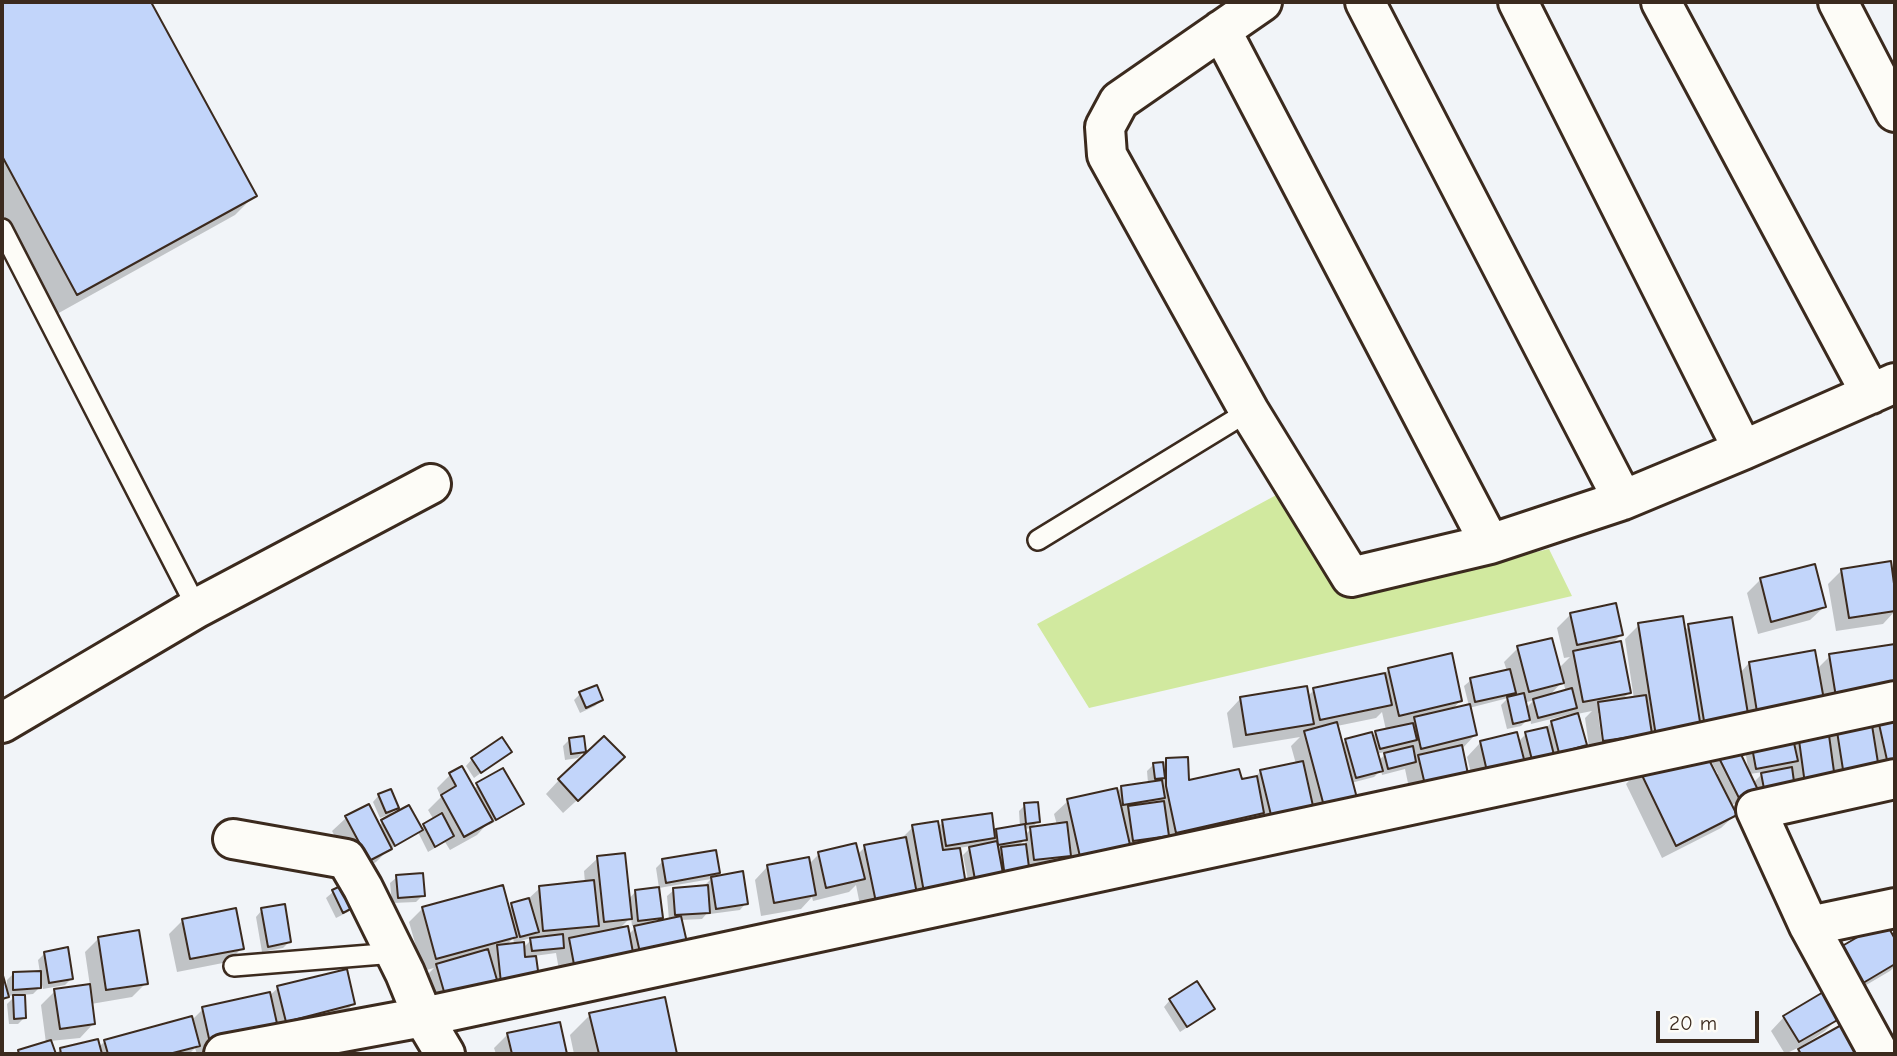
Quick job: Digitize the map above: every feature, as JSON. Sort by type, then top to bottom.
[{"type":"street","points":[[1262,2],[1119,101],[1105,127],[1107,155],[1249,411],[1350,577],[1490,544],[1622,500],[1883,389],[1661,2]]},
{"type":"street","points":[[1366,2],[1622,500]]},
{"type":"street","points":[[1518,2],[1743,450]]},
{"type":"street","points":[[1838,2],[1895,112]]},
{"type":"street","points":[[1221,30],[1490,544]]},
{"type":"street","points":[[2,723],[197,608],[431,484]]},
{"type":"street","points":[[224,1054],[423,1017],[1895,701]]},
{"type":"street","points":[[1880,1054],[1809,926],[1756,810],[1895,779]]},
{"type":"street","points":[[233,839],[346,859],[395,953],[423,1017],[445,1054]]},
{"type":"street","points":[[1809,926],[1895,908]]},
{"type":"lane","points":[[2,229],[197,608]]},
{"type":"lane","points":[[1038,540],[1249,411]]},
{"type":"lane","points":[[234,965],[395,953]]},
{"type":"green space","points":[[1280,493],[1347,595],[1549,549],[1572,596],[1089,708],[1037,624]]},
{"type":"building","points":[[2,2],[151,2],[257,196],[77,295],[2,156]]},
{"type":"building","points":[[1891,561],[1895,611],[1849,618],[1841,569]]},
{"type":"building","points":[[1815,564],[1826,607],[1771,622],[1760,578]]},
{"type":"building","points":[[1616,603],[1623,635],[1577,645],[1570,613]]},
{"type":"building","points":[[1683,616],[1701,728],[1656,736],[1638,623]]},
{"type":"building","points":[[1732,617],[1749,720],[1705,727],[1688,624]]},
{"type":"building","points":[[1552,638],[1564,683],[1529,692],[1517,646]]},
{"type":"building","points":[[1621,641],[1631,693],[1583,702],[1573,651]]},
{"type":"building","points":[[1895,644],[1895,687],[1836,697],[1829,654]]},
{"type":"building","points":[[1815,650],[1824,700],[1757,712],[1749,662]]},
{"type":"building","points":[[1452,653],[1462,701],[1399,716],[1388,668]]},
{"type":"building","points":[[1510,669],[1516,693],[1475,702],[1470,678]]},
{"type":"building","points":[[1385,673],[1392,705],[1320,720],[1313,688]]},
{"type":"building","points":[[597,685],[603,700],[586,708],[579,692]]},
{"type":"building","points":[[1307,686],[1314,724],[1246,735],[1240,697]]},
{"type":"building","points":[[1572,688],[1577,708],[1538,718],[1533,699]]},
{"type":"building","points":[[1524,693],[1530,720],[1513,724],[1507,697]]},
{"type":"building","points":[[1646,695],[1652,734],[1603,741],[1598,702]]},
{"type":"building","points":[[1470,704],[1477,735],[1421,749],[1414,717]]},
{"type":"building","points":[[1895,711],[1895,768],[1889,769],[1877,715]]},
{"type":"building","points":[[1578,713],[1587,745],[1559,753],[1551,721]]},
{"type":"building","points":[[1871,719],[1879,769],[1844,776],[1836,725]]},
{"type":"building","points":[[1337,722],[1358,802],[1325,810],[1304,731]]},
{"type":"building","points":[[1413,723],[1417,740],[1380,749],[1375,731]]},
{"type":"building","points":[[1547,727],[1556,763],[1534,768],[1525,732]]},
{"type":"building","points":[[1828,728],[1835,779],[1805,784],[1798,733]]},
{"type":"building","points":[[1372,732],[1383,771],[1356,778],[1345,739]]},
{"type":"building","points":[[1517,732],[1527,771],[1489,780],[1480,741]]},
{"type":"building","points":[[1792,734],[1798,761],[1756,769],[1751,742]]},
{"type":"building","points":[[584,736],[586,752],[571,754],[569,738]]},
{"type":"building","points":[[604,736],[625,757],[578,801],[558,779]]},
{"type":"building","points":[[502,737],[512,752],[481,773],[471,758]]},
{"type":"building","points":[[1462,745],[1469,779],[1426,789],[1418,755]]},
{"type":"building","points":[[1413,746],[1416,762],[1388,769],[1384,753]]},
{"type":"building","points":[[1737,746],[1758,790],[1740,800],[1718,756]]},
{"type":"building","points":[[1705,752],[1737,815],[1676,846],[1639,769]]},
{"type":"building","points":[[1188,757],[1189,780],[1239,769],[1242,779],[1257,776],[1264,813],[1176,833],[1166,786],[1166,758]]},
{"type":"building","points":[[1303,761],[1313,806],[1271,815],[1260,770]]},
{"type":"building","points":[[1163,762],[1165,778],[1155,779],[1153,763]]},
{"type":"building","points":[[462,766],[493,821],[464,837],[441,795],[456,786],[449,773]]},
{"type":"building","points":[[1792,767],[1795,789],[1765,794],[1761,773]]},
{"type":"building","points":[[503,768],[524,804],[496,820],[476,783]]},
{"type":"building","points":[[1162,780],[1165,798],[1123,805],[1121,786]]},
{"type":"building","points":[[1117,788],[1133,858],[1083,870],[1067,799]]},
{"type":"building","points":[[391,789],[399,808],[386,813],[378,794]]},
{"type":"building","points":[[1164,801],[1169,836],[1133,841],[1128,806]]},
{"type":"building","points":[[1038,802],[1040,822],[1026,824],[1024,803]]},
{"type":"building","points":[[369,804],[392,849],[369,861],[345,816]]},
{"type":"building","points":[[409,805],[423,830],[395,846],[381,820]]},
{"type":"building","points":[[442,813],[454,836],[435,847],[423,824]]},
{"type":"building","points":[[992,813],[995,838],[946,846],[942,820]]},
{"type":"building","points":[[938,821],[943,850],[960,848],[967,891],[925,898],[912,825]]},
{"type":"building","points":[[1067,822],[1071,856],[1034,860],[1030,827]]},
{"type":"building","points":[[1025,824],[1027,840],[998,845],[996,829]]},
{"type":"building","points":[[906,837],[918,899],[877,907],[864,845]]},
{"type":"building","points":[[997,841],[1004,879],[976,885],[969,847]]},
{"type":"building","points":[[856,843],[865,879],[826,888],[818,852]]},
{"type":"building","points":[[1026,844],[1030,875],[1005,878],[1001,847]]},
{"type":"building","points":[[716,850],[720,873],[666,883],[662,859]]},
{"type":"building","points":[[625,853],[632,919],[604,922],[597,856]]},
{"type":"building","points":[[809,857],[816,895],[774,903],[767,865]]},
{"type":"building","points":[[743,871],[748,904],[716,909],[711,877]]},
{"type":"building","points":[[423,873],[425,896],[398,898],[396,875]]},
{"type":"building","points":[[594,880],[599,926],[543,931],[539,886]]},
{"type":"building","points":[[345,884],[356,906],[343,913],[332,890]]},
{"type":"building","points":[[503,885],[517,937],[436,959],[422,907]]},
{"type":"building","points":[[708,885],[710,913],[675,915],[673,888]]},
{"type":"building","points":[[659,887],[663,918],[638,921],[635,890]]},
{"type":"building","points":[[529,898],[539,932],[520,937],[511,903]]},
{"type":"building","points":[[285,904],[291,942],[268,947],[261,908]]},
{"type":"building","points":[[236,908],[244,949],[190,959],[182,919]]},
{"type":"building","points":[[681,916],[688,947],[641,957],[634,926]]},
{"type":"building","points":[[1885,921],[1895,939],[1895,964],[1853,989],[1832,952]]},
{"type":"building","points":[[628,926],[635,963],[576,975],[569,938]]},
{"type":"building","points":[[139,930],[148,984],[106,990],[98,937]]},
{"type":"building","points":[[563,934],[564,948],[532,951],[530,938]]},
{"type":"building","points":[[524,942],[525,957],[536,956],[539,978],[501,983],[497,945]]},
{"type":"building","points":[[68,947],[73,979],[49,983],[44,952]]},
{"type":"building","points":[[488,949],[497,980],[445,995],[436,964]]},
{"type":"building","points":[[347,969],[355,1004],[286,1022],[277,986]]},
{"type":"building","points":[[41,971],[41,988],[13,990],[13,972]]},
{"type":"building","points":[[2,972],[9,997],[2,999]]},
{"type":"building","points":[[1197,981],[1215,1009],[1187,1027],[1169,999]]},
{"type":"building","points":[[90,984],[95,1024],[60,1029],[54,989]]},
{"type":"building","points":[[1825,991],[1841,1018],[1799,1042],[1783,1016]]},
{"type":"building","points":[[270,992],[278,1028],[210,1043],[202,1007]]},
{"type":"building","points":[[13,995],[25,995],[26,1018],[14,1019]]},
{"type":"building","points":[[665,997],[677,1054],[599,1054],[589,1013]]},
{"type":"building","points":[[192,1016],[200,1046],[169,1054],[108,1054],[104,1040]]},
{"type":"building","points":[[560,1022],[567,1054],[512,1054],[507,1033]]},
{"type":"building","points":[[1845,1023],[1862,1054],[1801,1054],[1798,1049]]},
{"type":"building","points":[[98,1039],[102,1054],[61,1054],[60,1048]]},
{"type":"building","points":[[51,1040],[56,1054],[19,1054],[18,1050]]}]
